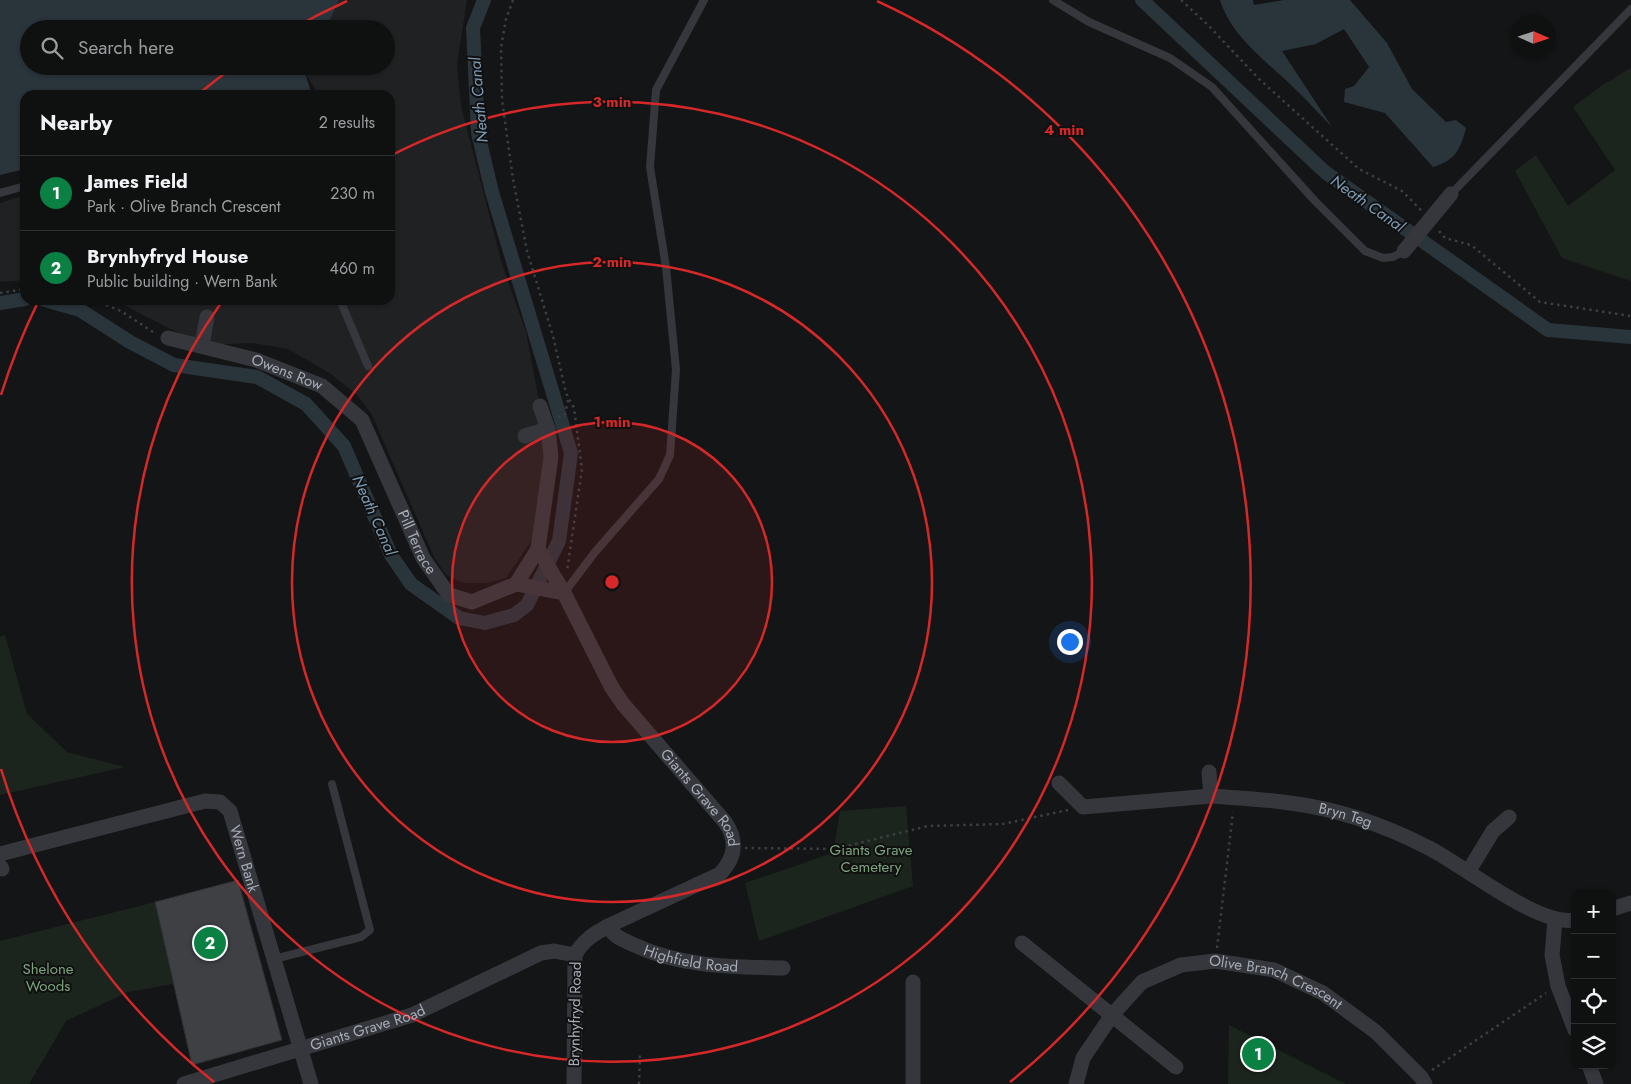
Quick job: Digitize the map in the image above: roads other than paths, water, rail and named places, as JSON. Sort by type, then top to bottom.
[{"type":"street","points":[[1404,251],[1451,194]]},
{"type":"street","points":[[202,345],[207,317]]},
{"type":"street","name":"Owens Row","points":[[168,338],[256,360],[322,386],[362,420]]},
{"type":"street","points":[[540,406],[548,429],[551,457],[540,551],[521,584],[564,592]]},
{"type":"street","name":"Pill Terrace","points":[[362,420],[423,558],[449,594],[472,602],[521,584]]},
{"type":"street","points":[[525,436],[548,429]]},
{"type":"street","name":"Giants Grave Road","points":[[184,1084],[412,1015],[541,954],[554,951],[578,950],[592,935],[720,874],[728,865],[734,848],[732,832],[623,704],[612,688],[564,592],[540,551]]},
{"type":"street","points":[[1209,772],[1211,796]]},
{"type":"street","name":"Bryn Teg","points":[[1059,783],[1083,807],[1211,796],[1290,803],[1354,816],[1428,847],[1512,899],[1555,920],[1571,920]]},
{"type":"street","name":"Wern Bank","points":[[0,863],[205,801],[220,802],[230,811],[311,1084]]},
{"type":"street","points":[[1468,872],[1494,831],[1509,817]]},
{"type":"street","points":[[1555,920],[1552,955],[1558,986],[1573,1024]]},
{"type":"street","name":"Highfield Road","points":[[608,926],[613,935],[672,960],[697,964],[783,968]]},
{"type":"street","points":[[1022,943],[1176,1067]]},
{"type":"street","name":"Brynhyfryd Road","points":[[574,1084],[578,950]]},
{"type":"street","name":"Olive Branch Crescent","points":[[1076,1084],[1083,1058],[1112,1015],[1142,982],[1181,965],[1216,961],[1274,970],[1323,993],[1376,1032],[1423,1081]]},
{"type":"street","points":[[913,982],[913,1084]]},
{"type":"street","points":[[1590,1069],[1596,1084]]},
{"type":"lane","points":[[564,592],[595,552],[659,479],[670,454],[676,370],[666,267],[650,167],[656,90],[704,0]]},
{"type":"lane","points":[[1053,0],[1089,22],[1170,58],[1212,87],[1314,201],[1365,252],[1383,258],[1393,257],[1404,251]]},
{"type":"lane","points":[[1451,194],[1631,9]]},
{"type":"lane","points":[[0,194],[20,188]]},
{"type":"lane","points":[[342,305],[368,366]]},
{"type":"lane","points":[[274,959],[361,937],[370,930],[332,784]]},
{"type":"waterway","name":"Neath Canal","points":[[62,305],[80,310],[130,342],[174,365],[257,377],[306,404],[344,446],[391,555],[411,584],[459,618],[485,623],[514,615],[527,605],[559,541],[571,453],[492,192],[478,133],[473,28],[484,0]]},
{"type":"waterway","name":"Neath Canal","points":[[1142,0],[1325,172],[1548,330],[1631,337]]},
{"type":"waterway","name":"Neath Canal","points":[[0,303],[20,300]]},
{"type":"place","name":"Brynhyfryd House","points":[[210,943]]},
{"type":"place","name":"James Field","points":[[1258,1054]]},
{"type":"park label","name":"Giants Grave Cemetery","points":[[871,858]]},
{"type":"park label","name":"Shelone Woods","points":[[48,978]]}]
